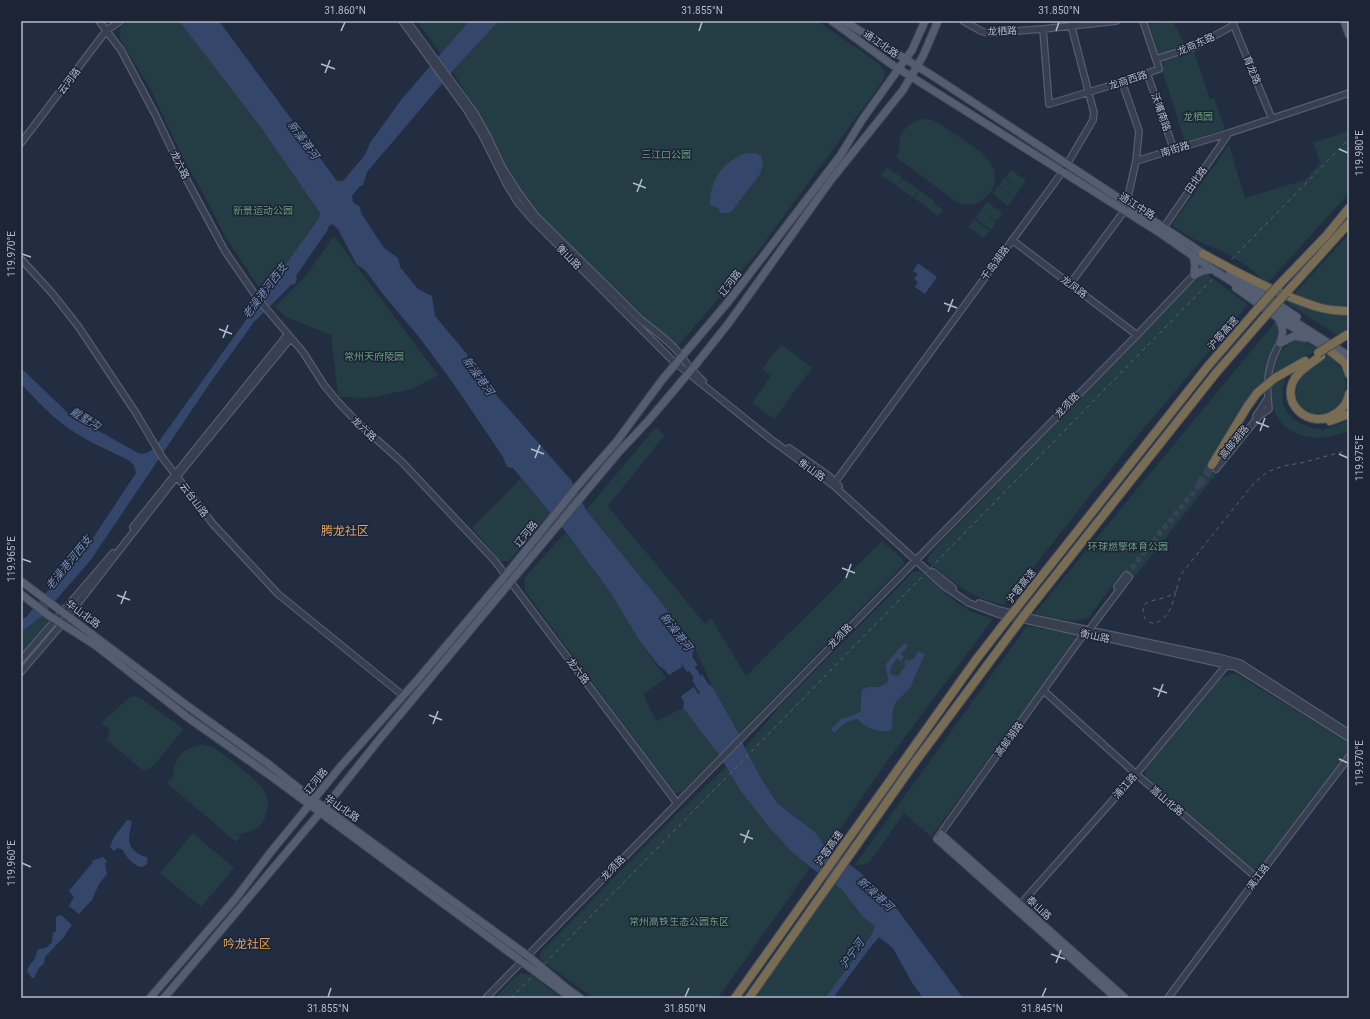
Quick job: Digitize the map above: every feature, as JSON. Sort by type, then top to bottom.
[{"type":"highway","name":"沪蓉高速","points":[[735,998],[975,661],[1006,621],[1203,372],[1277,287],[1326,236],[1349,208]]},
{"type":"highway","name":"沪蓉高速","points":[[749,998],[918,759],[1029,609],[1216,373],[1314,260],[1349,223]]},
{"type":"highway","points":[[1314,260],[1349,226]]},
{"type":"highway","points":[[1203,254],[1270,290],[1316,308],[1349,311]]},
{"type":"highway","points":[[1349,335],[1306,366],[1294,380],[1291,390],[1293,404],[1298,411],[1307,417],[1314,419],[1333,416],[1342,409],[1349,394]]},
{"type":"highway","points":[[1329,350],[1345,363],[1349,374]]},
{"type":"highway","points":[[1214,467],[1247,407],[1257,394],[1276,378],[1305,361],[1320,355]]},
{"type":"highway","points":[[1305,361],[1292,373],[1288,381],[1286,390],[1287,402],[1293,412],[1303,420],[1316,423],[1331,421],[1349,414]]},
{"type":"main road","name":"通江北路","points":[[832,21],[912,77]]},
{"type":"main road","name":"通江北路","points":[[844,21],[918,67]]},
{"type":"main road","points":[[905,60],[912,50],[926,21]]},
{"type":"main road","points":[[918,67],[938,21]]},
{"type":"main road","points":[[1344,21],[1349,35]]},
{"type":"main road","name":"辽河路","points":[[150,998],[236,898],[270,853],[342,766],[403,696],[617,441],[658,386],[728,302],[840,156],[862,120],[905,60]]},
{"type":"main road","name":"辽河路","points":[[164,998],[582,496],[690,372],[728,324],[831,180],[874,127],[918,67]]},
{"type":"main road","name":"通江中路","points":[[918,67],[1065,168]]},
{"type":"main road","name":"通江中路","points":[[912,77],[1065,168],[1126,207],[1212,269],[1349,356]]},
{"type":"main road","name":"通江中路","points":[[1126,207],[1164,227],[1349,350]]},
{"type":"main road","points":[[1193,255],[1195,265],[1194,275]]},
{"type":"main road","points":[[1194,275],[1202,271],[1212,269],[1278,318],[1312,340],[1349,360]]},
{"type":"main road","points":[[1278,318],[1283,326],[1280,343]]},
{"type":"main road","points":[[1280,343],[1294,336],[1312,340]]},
{"type":"main road","name":"华山北路","points":[[21,581],[189,707],[267,763],[312,803]]},
{"type":"main road","name":"华山北路","points":[[21,594],[48,615],[95,645],[187,717],[322,810],[528,956],[580,998]]},
{"type":"main road","name":"华山北路","points":[[322,810],[571,998]]},
{"type":"main road","name":"泰山路","points":[[939,836],[1116,998]]},
{"type":"main road","name":"泰山路","points":[[1018,907],[1125,998]]},
{"type":"street","name":"龙六路","points":[[99,21],[120,50],[145,95],[225,251],[258,299],[303,352],[324,386],[338,402],[357,422],[402,462],[506,574],[677,804]]},
{"type":"street","name":"云河路","points":[[21,143],[106,31],[120,21]]},
{"type":"street","name":"衡山路","points":[[402,21],[434,61]]},
{"type":"street","name":"衡山路","points":[[407,21],[466,109],[482,135],[507,185],[518,203],[531,218],[570,258],[690,372],[773,441],[834,484],[916,559],[954,589],[965,597],[978,603],[1085,633],[1240,663],[1349,733]]},
{"type":"street","name":"龙栖路","points":[[962,21],[988,33],[1043,29],[1070,23],[1116,21]]},
{"type":"street","name":"龙商西路","points":[[1043,29],[1049,104],[1088,93],[1159,69],[1144,21]]},
{"type":"street","name":"千岛湖路","points":[[834,484],[1065,168],[1093,120],[1094,113],[1070,23]]},
{"type":"street","name":"龙商东路","points":[[1156,59],[1194,47],[1233,23]]},
{"type":"street","name":"育龙路","points":[[1233,23],[1272,118]]},
{"type":"street","name":"沃嘴南路","points":[[1147,73],[1174,150]]},
{"type":"street","name":"衡山路","points":[[447,80],[474,112],[502,167],[535,215],[641,320],[677,352],[679,360]]},
{"type":"street","points":[[1070,284],[1126,207],[1136,161],[1139,131],[1122,82]]},
{"type":"street","name":"南街路","points":[[1136,161],[1229,133],[1349,93]]},
{"type":"street","name":"田北路","points":[[1164,227],[1229,133]]},
{"type":"street","name":"龙凤路","points":[[1012,240],[1137,335]]},
{"type":"street","name":"云台山路","points":[[21,259],[52,293],[78,326],[162,457],[213,524],[278,594],[411,702]]},
{"type":"street","name":"龙须路","points":[[486,998],[1137,335],[1194,275]]},
{"type":"street","points":[[21,660],[56,620],[65,614],[289,336]]},
{"type":"street","name":"高邮湖路","points":[[1214,467],[1258,416],[1269,409],[1268,370],[1280,343]]},
{"type":"street","name":"高邮湖路","points":[[1214,467],[1268,398]]},
{"type":"street","name":"高邮湖路","points":[[939,836],[1085,633],[1128,576]]},
{"type":"street","points":[[21,672],[62,624],[65,614]]},
{"type":"street","name":"衡山路","points":[[1229,662],[1349,738]]},
{"type":"street","name":"浦江路","points":[[1018,907],[1136,774],[1229,662]]},
{"type":"street","name":"嵩山北路","points":[[1044,691],[1136,774],[1257,878]]},
{"type":"street","name":"漓江路","points":[[1168,998],[1349,757]]},
{"type":"green space","name":"新景运动公园","points":[[128,21],[179,21],[259,125],[320,213],[319,218],[264,295],[226,238],[207,200],[182,156],[151,90],[121,41],[119,31],[121,26]]},
{"type":"green space","points":[[417,21],[469,21],[441,54]]},
{"type":"green space","name":"三江口公园","points":[[499,21],[817,21],[880,64],[885,72],[883,81],[757,253],[679,345],[676,346],[656,327],[642,319],[534,209],[504,166],[485,125],[453,72]]},
{"type":"green space","points":[[1173,22],[1186,47],[1159,56],[1149,24]]},
{"type":"green space","name":"龙栖园","points":[[1193,49],[1210,99],[1214,98],[1225,129],[1185,142],[1159,60]]},
{"type":"green space","points":[[923,119],[932,120],[940,124],[973,146],[985,156],[992,165],[995,175],[994,185],[990,193],[983,200],[973,204],[958,203],[896,157],[901,135],[905,128],[911,123]]},
{"type":"green space","points":[[1349,131],[1349,193],[1266,285],[1254,271],[1228,254],[1191,238],[1173,226],[1173,223],[1229,145],[1245,198],[1305,180],[1320,163],[1313,143]]},
{"type":"green space","points":[[887,167],[902,178],[897,186],[881,175]]},
{"type":"green space","points":[[1011,170],[1026,181],[1020,189],[1005,177]]},
{"type":"green space","points":[[1004,178],[1020,189],[1014,197],[999,186]]},
{"type":"green space","points":[[903,179],[919,190],[913,198],[897,186]]},
{"type":"green space","points":[[998,186],[1014,198],[1008,206],[993,194]]},
{"type":"green space","points":[[920,190],[935,202],[934,204],[943,210],[938,216],[930,210],[933,205],[930,209],[914,198]]},
{"type":"green space","points":[[987,202],[1002,213],[997,221],[981,210]]},
{"type":"green space","points":[[981,210],[996,222],[991,230],[975,218]]},
{"type":"green space","points":[[974,219],[990,231],[984,238],[968,227]]},
{"type":"green space","points":[[1349,234],[1349,308],[1331,307],[1292,296]]},
{"type":"green space","name":"常州天府陵园","points":[[334,236],[438,375],[412,389],[370,398],[338,397],[331,335],[286,317],[275,307],[304,278]]},
{"type":"green space","points":[[1207,274],[1248,305],[1129,446],[1004,605],[972,594],[927,561],[929,555],[1197,276]]},
{"type":"green space","points":[[1288,301],[1318,311],[1349,315],[1349,328],[1337,335],[1287,303]]},
{"type":"green space","name":"环球燃擎体育公园","points":[[1275,322],[1282,327],[1277,345],[1269,359],[1265,381],[1251,394],[1209,466],[1218,472],[1133,579],[1123,571],[1089,617],[1083,620],[1069,621],[1034,614]]},
{"type":"green space","points":[[1294,341],[1303,341],[1319,349],[1273,376],[1278,355],[1285,347]]},
{"type":"green space","points":[[781,344],[812,368],[774,419],[752,403],[771,376],[762,369]]},
{"type":"green space","points":[[1328,355],[1345,375],[1345,391],[1339,404],[1331,412],[1320,414],[1310,412],[1302,407],[1297,398],[1297,387],[1304,374]]},
{"type":"green space","points":[[1288,373],[1282,398],[1287,411],[1292,417],[1298,422],[1307,426],[1321,429],[1325,429],[1349,420],[1349,431],[1333,436],[1317,438],[1301,435],[1286,427],[1277,417],[1274,410],[1271,385]]},
{"type":"green space","points":[[656,427],[665,435],[608,506],[705,624],[711,618],[746,676],[882,541],[902,558],[904,564],[739,734],[712,686],[695,649],[666,608],[586,510]]},
{"type":"green space","points":[[521,478],[550,513],[509,561],[501,561],[472,528]]},
{"type":"green space","points":[[566,532],[612,595],[639,640],[666,678],[643,694],[656,721],[683,708],[719,755],[682,792],[674,793],[525,591],[525,577]]},
{"type":"green space","points":[[920,571],[955,601],[970,611],[993,619],[888,760],[827,848],[815,832],[778,804],[761,778],[745,748],[780,706],[913,572]]},
{"type":"green space","points":[[42,615],[47,620],[48,625],[21,655],[21,632]]},
{"type":"green space","points":[[1027,626],[1075,634],[1075,641],[931,837],[904,813],[869,863],[854,866]]},
{"type":"green space","points":[[1235,673],[1349,743],[1349,753],[1259,870],[1251,869],[1146,778],[1145,768],[1221,678]]},
{"type":"green space","points":[[135,696],[184,729],[154,765],[145,769],[141,769],[107,740],[110,730],[101,723],[130,697]]},
{"type":"green space","points":[[203,745],[212,747],[219,751],[243,770],[260,785],[267,796],[268,810],[263,822],[254,830],[238,834],[240,837],[236,842],[167,783],[171,778],[173,780],[174,766],[180,755],[190,748]]},
{"type":"green space","name":"常州高铁生态公园东区","points":[[726,767],[744,795],[764,821],[810,868],[718,998],[593,998],[541,960],[541,952],[678,813]]},
{"type":"green space","points":[[193,833],[234,868],[201,907],[160,873]]},
{"type":"green space","points":[[833,884],[841,889],[864,918],[876,926],[872,934],[825,998],[753,998]]},
{"type":"green space","points":[[522,973],[531,975],[562,998],[495,998],[517,975]]},
{"type":"water","name":"新藻港河","points":[[179,21],[219,21],[337,181],[343,181],[365,155],[370,143],[401,100],[469,21],[499,21],[458,65],[367,172],[363,185],[359,187],[352,196],[353,202],[360,207],[361,213],[384,248],[398,258],[400,267],[418,289],[432,296],[435,316],[467,354],[471,367],[477,370],[484,381],[571,480],[586,510],[666,608],[695,649],[693,657],[698,665],[687,672],[680,662],[682,667],[669,675],[659,666],[639,640],[612,595],[566,532],[513,468],[507,467],[503,457],[453,383],[419,337],[386,298],[365,270],[357,265],[338,229],[332,224],[329,226],[296,276],[297,279],[295,284],[291,285],[254,322],[210,383],[90,561],[41,617],[21,632],[21,620],[26,617],[50,588],[70,569],[83,553],[136,473],[134,466],[130,461],[75,433],[49,412],[21,384],[21,368],[70,415],[138,453],[142,454],[148,452],[160,440],[319,218],[320,213],[259,125]]},
{"type":"water","points":[[746,153],[756,153],[761,156],[763,164],[760,174],[732,211],[728,213],[720,213],[718,208],[710,205],[710,196],[715,180],[725,166],[738,156]]},
{"type":"water","points":[[918,263],[937,277],[925,294],[915,287],[918,282],[914,279],[918,274],[913,271]]},
{"type":"water","points":[[904,643],[908,646],[901,654],[904,657],[901,661],[897,658],[894,662],[891,669],[892,675],[898,676],[906,665],[904,662],[906,659],[908,661],[914,659],[918,651],[925,654],[910,688],[895,703],[892,729],[890,731],[876,730],[864,725],[858,719],[845,724],[834,733],[831,729],[841,719],[861,711],[861,693],[863,689],[868,687],[879,687],[887,683],[888,678],[885,665]]},
{"type":"water","points":[[702,674],[708,684],[712,686],[739,734],[761,778],[778,804],[815,832],[824,845],[862,874],[891,901],[963,998],[923,998],[911,981],[893,948],[879,937],[833,998],[825,998],[872,934],[875,926],[864,918],[841,889],[810,867],[791,851],[768,826],[740,790],[719,755],[683,708],[684,702],[681,696],[694,687],[698,694],[700,693],[692,680]]},
{"type":"water","points":[[127,820],[132,822],[129,840],[130,844],[135,851],[148,858],[147,864],[142,867],[133,863],[123,850],[118,848],[114,851],[110,847],[114,837]]},
{"type":"water","points":[[103,857],[107,861],[105,864],[107,874],[99,884],[92,900],[79,914],[69,906],[74,897],[69,891],[93,862],[92,861]]},
{"type":"water","points":[[61,915],[72,925],[63,938],[45,957],[44,963],[39,968],[34,978],[32,978],[27,971],[28,968],[39,949],[46,948],[52,942],[53,933],[56,931],[56,917]]},
{"type":"waterway","name":"新澡港河","points":[[686,662],[695,673],[700,685]]},
{"type":"tunnel","points":[[1199,485],[1212,465]]},
{"type":"tunnel","points":[[1126,575],[1214,467]]},
{"type":"railway","points":[[511,998],[1349,139]]},
{"type":"railway","points":[[1177,590],[1174,593],[1166,597],[1145,604],[1143,612],[1148,622],[1156,623],[1165,617],[1169,612],[1172,605],[1176,592],[1178,585],[1180,578],[1182,573],[1254,483],[1267,472],[1283,466],[1301,463],[1349,450]]},
{"type":"district","name":"腾龙社区","points":[[345,531]]},
{"type":"district","name":"吟龙社区","points":[[247,944]]},
{"type":"water label","name":"老澡港河西支","points":[[265,291]]},
{"type":"water label","name":"戴墅沟","points":[[85,419]]},
{"type":"water label","name":"老澡港河西支","points":[[69,563]]},
{"type":"water label","name":"沪宁河","points":[[852,954]]}]
